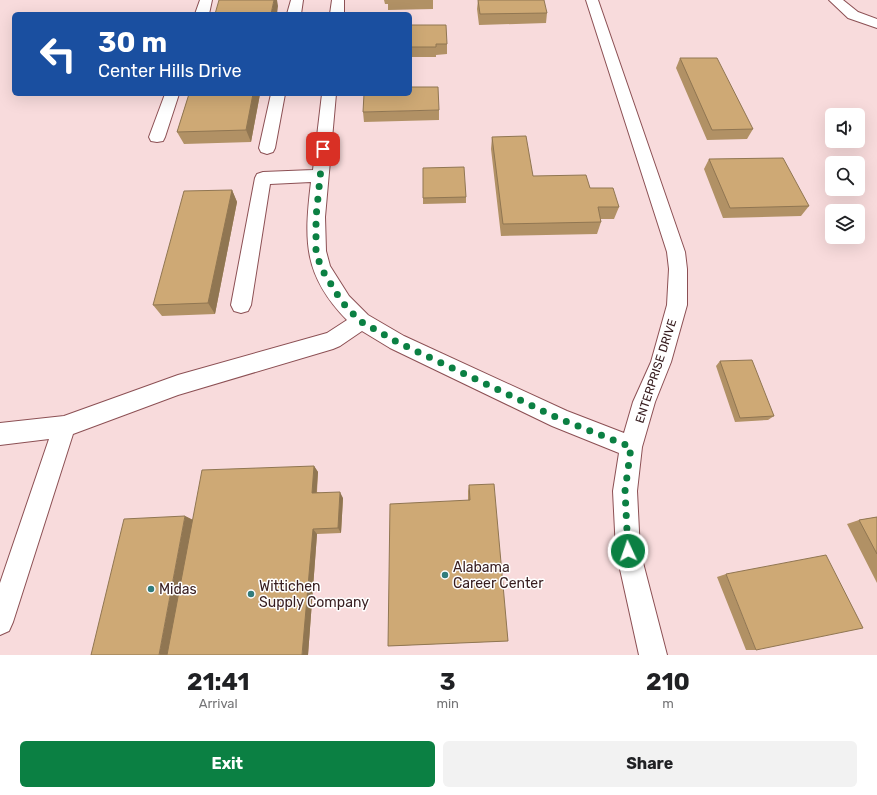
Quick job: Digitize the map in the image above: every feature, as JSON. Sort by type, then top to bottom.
[{"type":"street","points":[[203,12],[206,0]]},
{"type":"street","points":[[294,12],[296,0]]},
{"type":"street","points":[[337,12],[338,0]]},
{"type":"street","name":"ENTERPRISE DRIVE","points":[[592,0],[676,252],[678,269],[677,305],[661,362],[644,402],[631,447],[625,491],[628,551],[653,655]]},
{"type":"street","points":[[835,0],[853,15],[877,24]]},
{"type":"street","points":[[157,137],[171,96]]},
{"type":"street","points":[[267,148],[278,96]]},
{"type":"street","points":[[329,96],[316,217],[316,251],[321,268],[342,302],[360,321],[397,342],[560,419],[631,447]]},
{"type":"street","points":[[241,305],[262,178],[321,176]]},
{"type":"street","points":[[0,434],[64,427],[178,385],[333,340],[360,321]]},
{"type":"street","points":[[0,622],[64,427]]},
{"type":"building","points":[[219,0],[274,0],[271,12],[216,12]]},
{"type":"building","points":[[478,0],[544,0],[547,13],[480,14]]},
{"type":"building","points":[[412,25],[446,25],[447,44],[436,44],[436,47],[412,47]]},
{"type":"building","points":[[680,58],[717,58],[753,129],[712,130]]},
{"type":"building","points":[[412,87],[438,87],[439,110],[363,112],[364,96],[412,96]]},
{"type":"building","points":[[188,96],[253,96],[246,130],[177,132]]},
{"type":"building","points":[[526,136],[533,176],[586,175],[590,188],[613,188],[619,207],[598,207],[601,222],[503,224],[492,137]]},
{"type":"building","points":[[783,158],[809,206],[730,208],[709,159]]},
{"type":"building","points":[[464,167],[466,197],[423,198],[423,168]]},
{"type":"building","points":[[232,190],[208,303],[153,305],[184,191]]},
{"type":"building","points":[[752,360],[774,416],[740,418],[720,361]]},
{"type":"building","name":"Wittichen Supply Company","points":[[314,466],[312,493],[340,492],[338,528],[313,529],[302,655],[167,655],[202,470]]},
{"type":"building","name":"Alabama Career Center","points":[[494,484],[508,641],[388,646],[390,504],[470,500],[469,485]]},
{"type":"building","name":"Midas","points":[[185,516],[159,655],[91,655],[124,519]]},
{"type":"building","points":[[877,517],[877,554],[859,520]]},
{"type":"building","points":[[826,555],[863,628],[756,650],[726,574]]},
{"type":"place","name":"Alabama Career Center","points":[[445,575]]},
{"type":"place","name":"Midas","points":[[151,589]]},
{"type":"place","name":"Wittichen Supply Company","points":[[251,594]]},
{"type":"route","points":[[323,149],[316,217],[316,251],[321,268],[342,302],[360,321],[397,342],[560,419],[631,447],[625,491],[628,551]]}]
